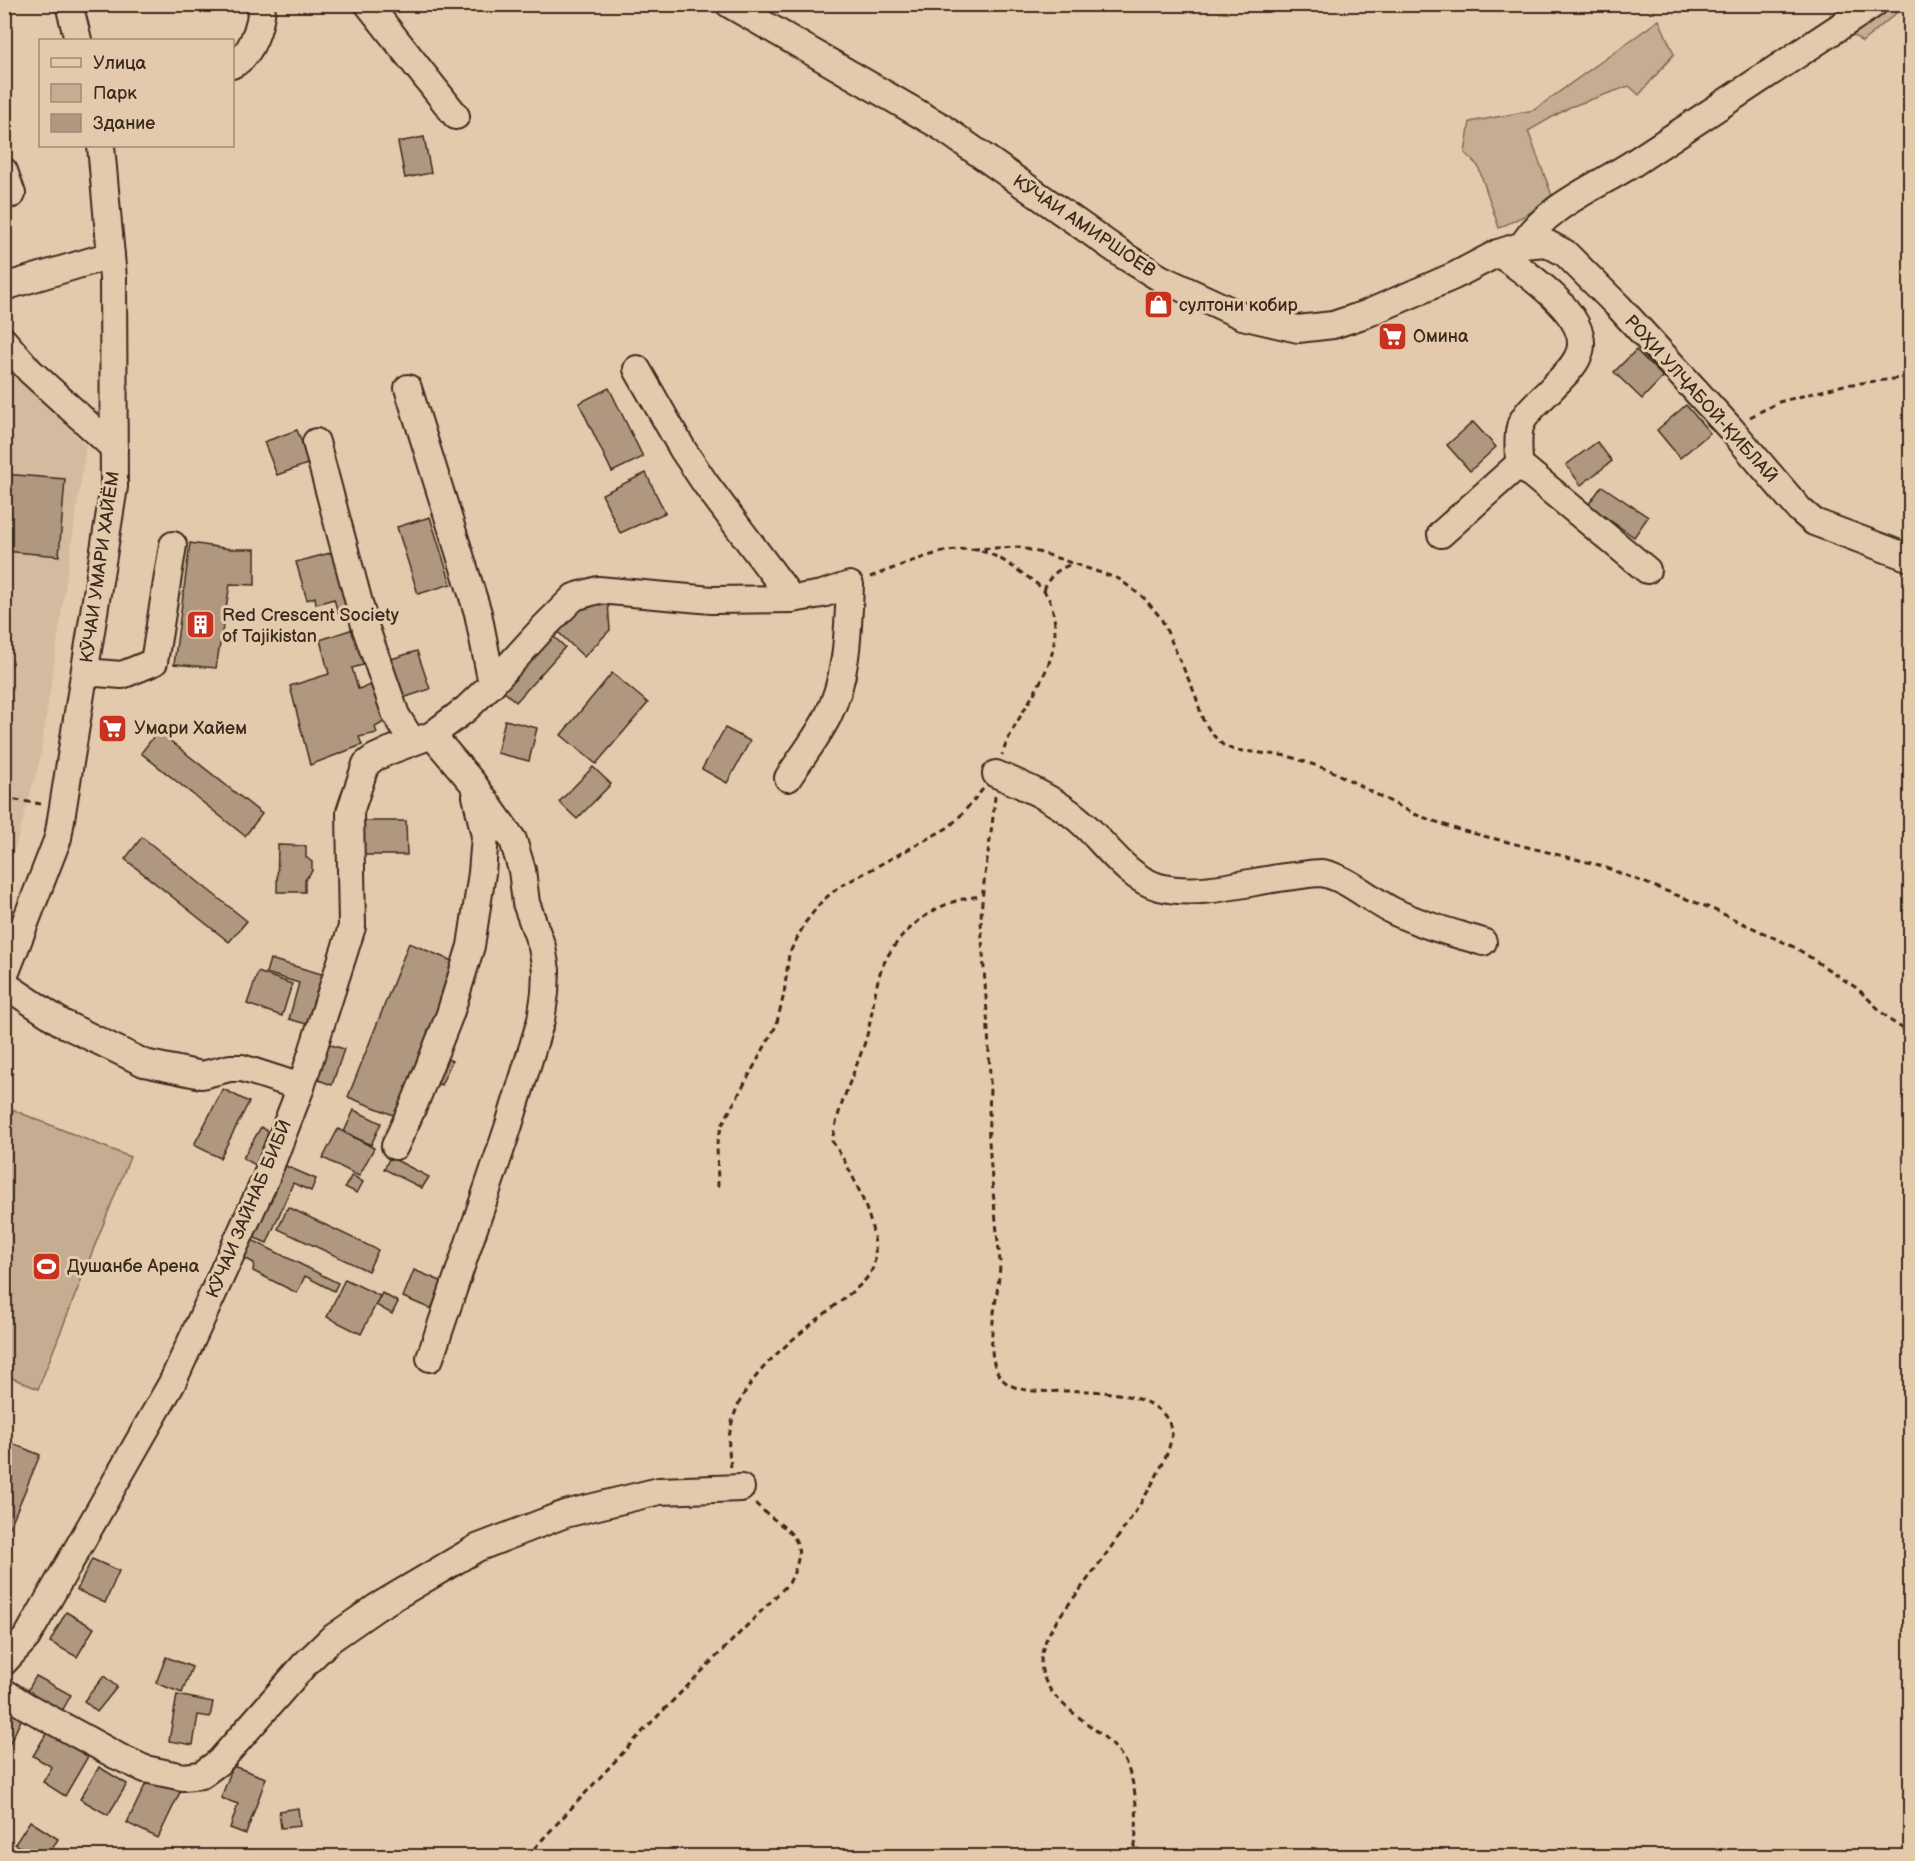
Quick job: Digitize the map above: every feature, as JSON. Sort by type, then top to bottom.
[{"type":"street","points":[[69,4],[78,39]]},
{"type":"street","points":[[234,64],[241,61],[255,39],[262,4]]},
{"type":"street","points":[[368,4],[456,116]]},
{"type":"street","name":"КӮЧАИ АМИРШОЕВ","points":[[729,4],[940,126],[1160,278],[1242,316],[1298,329],[1333,325],[1366,314],[1498,253]]},
{"type":"street","points":[[1523,245],[1531,231],[1546,216],[1630,165],[1874,4]]},
{"type":"street","name":"КӮЧАИ УМАРИ ХАЙЁМ","points":[[4,977],[58,838],[114,488],[113,278],[101,147]]},
{"type":"street","name":"РОҲИ УЛҶАБОЙ-ҚИБЛАӢ","points":[[1498,253],[1523,245],[1546,243],[1565,254],[1618,306],[1730,428],[1800,510],[1814,522],[1911,558]]},
{"type":"street","points":[[1441,534],[1519,464],[1521,426],[1527,415],[1575,363],[1581,349],[1579,333],[1565,307],[1543,286],[1498,253]]},
{"type":"street","points":[[4,286],[111,255]]},
{"type":"street","points":[[4,341],[30,371],[114,448]]},
{"type":"street","points":[[637,369],[683,450],[705,483],[792,599]]},
{"type":"street","points":[[408,388],[478,613],[492,684]]},
{"type":"street","points":[[316,442],[366,629],[396,716],[472,782],[513,840],[522,870],[531,920],[542,947],[546,970],[541,1020],[508,1128],[430,1358]]},
{"type":"street","points":[[1519,464],[1647,570]]},
{"type":"street","points":[[85,672],[122,675],[154,662],[173,545]]},
{"type":"street","points":[[788,778],[828,716],[836,695],[847,644],[850,585]]},
{"type":"street","name":"КӮЧАИ ЗАЙНАБ БИБӢ","points":[[4,1662],[27,1637],[172,1383],[265,1180],[301,1087],[352,927],[350,812],[366,765],[374,758],[422,738],[466,709],[574,597],[584,593],[598,590],[712,600],[792,599],[822,594],[850,585]]},
{"type":"street","points":[[996,774],[1048,798],[1079,819],[1129,869],[1144,881],[1159,887],[1178,890],[1210,888],[1321,873],[1337,879],[1392,911],[1425,925],[1484,942]]},
{"type":"street","points":[[394,1146],[416,1100],[450,1014],[471,946],[485,836],[472,782]]},
{"type":"street","points":[[4,984],[62,1023],[144,1063],[202,1075],[230,1068],[242,1068],[301,1087]]},
{"type":"street","points":[[4,1692],[26,1707],[145,1769],[183,1777],[201,1775],[219,1762],[305,1664],[331,1639],[377,1607],[477,1548],[566,1514],[659,1491],[741,1488]]},
{"type":"path","points":[[1730,428],[1779,402],[1844,386],[1911,377]]},
{"type":"path","points":[[850,585],[948,550],[971,549],[1019,548],[1074,563],[1119,579],[1144,598],[1161,618],[1196,694],[1203,720],[1223,745],[1234,750],[1288,756],[1332,771],[1414,814],[1456,829],[1599,866],[1710,908],[1796,948],[1858,989],[1892,1021],[1911,1033]]},
{"type":"path","points":[[971,549],[999,558],[1044,591],[1054,613],[1054,638],[1050,660],[1033,696],[1008,738],[996,774],[993,827],[981,896],[990,1082],[988,1136],[1000,1262],[993,1356],[997,1373],[1004,1382],[1017,1389],[1088,1391],[1128,1397],[1153,1404],[1165,1414],[1172,1429],[1170,1448],[1160,1471],[1107,1552],[1057,1622],[1045,1642],[1041,1661],[1053,1696],[1105,1737],[1123,1759],[1133,1781],[1137,1817],[1134,1857]]},
{"type":"path","points":[[1044,591],[1046,583],[1054,573],[1074,563]]},
{"type":"path","points":[[717,1187],[717,1143],[722,1125],[776,1026],[784,994],[789,954],[805,923],[822,901],[839,887],[949,827],[963,814],[996,774]]},
{"type":"path","points":[[4,798],[63,808]]},
{"type":"path","points":[[527,1857],[643,1731],[789,1583],[798,1566],[799,1548],[793,1535],[759,1507],[741,1488],[731,1469],[729,1441],[734,1415],[753,1380],[780,1351],[861,1284],[874,1266],[874,1241],[867,1213],[851,1173],[832,1141],[836,1117],[864,1044],[880,971],[894,946],[913,925],[931,912],[958,900],[981,896]]},
{"type":"shaded area","points":[[5,359],[86,446],[40,759],[5,884]]},
{"type":"green space","points":[[1846,5],[1910,5],[1910,7],[1900,10],[1862,42],[1830,15]]},
{"type":"green space","points":[[1659,20],[1674,54],[1639,95],[1629,86],[1570,107],[1528,131],[1554,201],[1499,228],[1478,166],[1465,153],[1470,122],[1534,110]]},
{"type":"green space","name":"Душанбе Арена","points":[[13,1110],[130,1157],[38,1389],[5,1375],[4,1132]]},
{"type":"building","points":[[424,137],[431,173],[405,178],[398,142]]},
{"type":"building","points":[[1636,350],[1663,377],[1642,399],[1614,372]]},
{"type":"building","points":[[609,388],[643,457],[612,472],[579,403]]},
{"type":"building","points":[[1686,405],[1710,433],[1680,458],[1657,430]]},
{"type":"building","points":[[1473,422],[1496,447],[1470,471],[1447,445]]},
{"type":"building","points":[[297,430],[310,463],[277,475],[264,442]]},
{"type":"building","points":[[1597,442],[1612,461],[1581,485],[1566,465]]},
{"type":"building","points":[[646,473],[665,513],[620,533],[602,494]]},
{"type":"building","points":[[4,474],[65,479],[59,556],[4,551]]},
{"type":"building","points":[[1602,486],[1648,517],[1634,537],[1588,505]]},
{"type":"building","points":[[430,517],[451,584],[418,594],[397,527]]},
{"type":"building","name":"Red Crescent Society of Tajikistan","points":[[190,543],[231,549],[255,549],[255,585],[230,584],[216,668],[174,664]]},
{"type":"building","points":[[334,552],[350,610],[338,613],[334,599],[316,604],[315,597],[307,600],[296,562]]},
{"type":"building","points":[[580,600],[608,603],[610,630],[584,657],[554,628]]},
{"type":"building","points":[[359,627],[370,663],[352,668],[358,689],[379,683],[390,719],[387,725],[384,722],[375,727],[377,733],[359,737],[362,745],[310,765],[290,686],[329,674],[320,640]]},
{"type":"building","points":[[550,633],[565,647],[516,702],[501,689]]},
{"type":"building","points":[[417,651],[430,689],[397,700],[385,661]]},
{"type":"building","points":[[612,673],[648,703],[596,764],[561,735]]},
{"type":"building","points":[[505,720],[537,728],[529,761],[497,753]]},
{"type":"building","points":[[725,728],[750,741],[727,783],[702,769]]},
{"type":"building","points":[[158,731],[262,814],[245,836],[141,753]]},
{"type":"building","points":[[593,767],[611,784],[577,819],[559,802]]},
{"type":"building","points":[[360,821],[406,821],[407,855],[360,855]]},
{"type":"building","points":[[142,837],[247,921],[229,942],[125,859]]},
{"type":"building","points":[[278,845],[306,846],[306,857],[312,862],[312,871],[305,880],[305,892],[277,892]]},
{"type":"building","points":[[409,943],[457,963],[396,1116],[348,1097]]},
{"type":"building","points":[[270,959],[325,975],[310,1025],[289,1019],[299,983],[266,973]]},
{"type":"building","points":[[258,972],[292,984],[282,1016],[247,1004]]},
{"type":"building","points":[[325,1043],[344,1049],[332,1085],[313,1078]]},
{"type":"building","points":[[436,1054],[452,1061],[441,1085],[425,1078]]},
{"type":"building","points":[[223,1089],[249,1102],[220,1158],[194,1145]]},
{"type":"building","points":[[354,1110],[381,1123],[371,1145],[344,1132]]},
{"type":"building","points":[[261,1127],[276,1137],[259,1167],[243,1158]]},
{"type":"building","points":[[338,1129],[374,1148],[359,1176],[323,1158]]},
{"type":"building","points":[[390,1157],[429,1177],[422,1188],[384,1169]]},
{"type":"building","points":[[279,1163],[316,1179],[311,1191],[293,1183],[267,1243],[248,1235]]},
{"type":"building","points":[[352,1175],[363,1182],[357,1193],[345,1187]]},
{"type":"building","points":[[288,1207],[378,1250],[368,1271],[278,1229]]},
{"type":"building","points":[[248,1238],[338,1283],[334,1291],[305,1276],[297,1293],[253,1271],[254,1263],[239,1255]]},
{"type":"building","points":[[414,1270],[443,1282],[431,1309],[403,1297]]},
{"type":"building","points":[[345,1279],[380,1296],[361,1334],[327,1317]]},
{"type":"building","points":[[382,1293],[398,1302],[392,1314],[376,1305]]},
{"type":"building","points":[[4,1440],[40,1455],[4,1541]]},
{"type":"building","points":[[92,1559],[119,1571],[105,1603],[77,1590]]},
{"type":"building","points":[[66,1612],[94,1628],[77,1657],[50,1642]]},
{"type":"building","points":[[166,1657],[192,1667],[182,1693],[156,1683]]},
{"type":"building","points":[[36,1676],[71,1695],[57,1720],[22,1701]]},
{"type":"building","points":[[104,1676],[117,1687],[97,1712],[84,1701]]},
{"type":"building","points":[[177,1695],[213,1702],[210,1717],[198,1715],[193,1745],[169,1741]]},
{"type":"building","points":[[4,1704],[24,1714],[6,1751],[4,1751]]},
{"type":"building","points":[[49,1729],[90,1753],[65,1796],[43,1782],[52,1767],[33,1756]]},
{"type":"building","points":[[233,1766],[266,1778],[246,1834],[230,1828],[238,1804],[221,1798]]},
{"type":"building","points":[[99,1767],[127,1784],[108,1815],[80,1799]]},
{"type":"building","points":[[149,1777],[180,1792],[158,1838],[127,1823]]},
{"type":"building","points":[[298,1808],[300,1826],[281,1828],[279,1811]]},
{"type":"building","points":[[30,1821],[58,1839],[48,1856],[35,1856],[15,1844]]},
{"type":"place","name":"султони кобир","points":[[1158,305]]},
{"type":"place","name":"Омина","points":[[1392,336]]},
{"type":"place","name":"Red Crescent Society of Tajikistan","points":[[201,625]]},
{"type":"place","name":"Умари Хайем","points":[[113,728]]},
{"type":"place","name":"Душанбе Арена","points":[[46,1266]]}]
